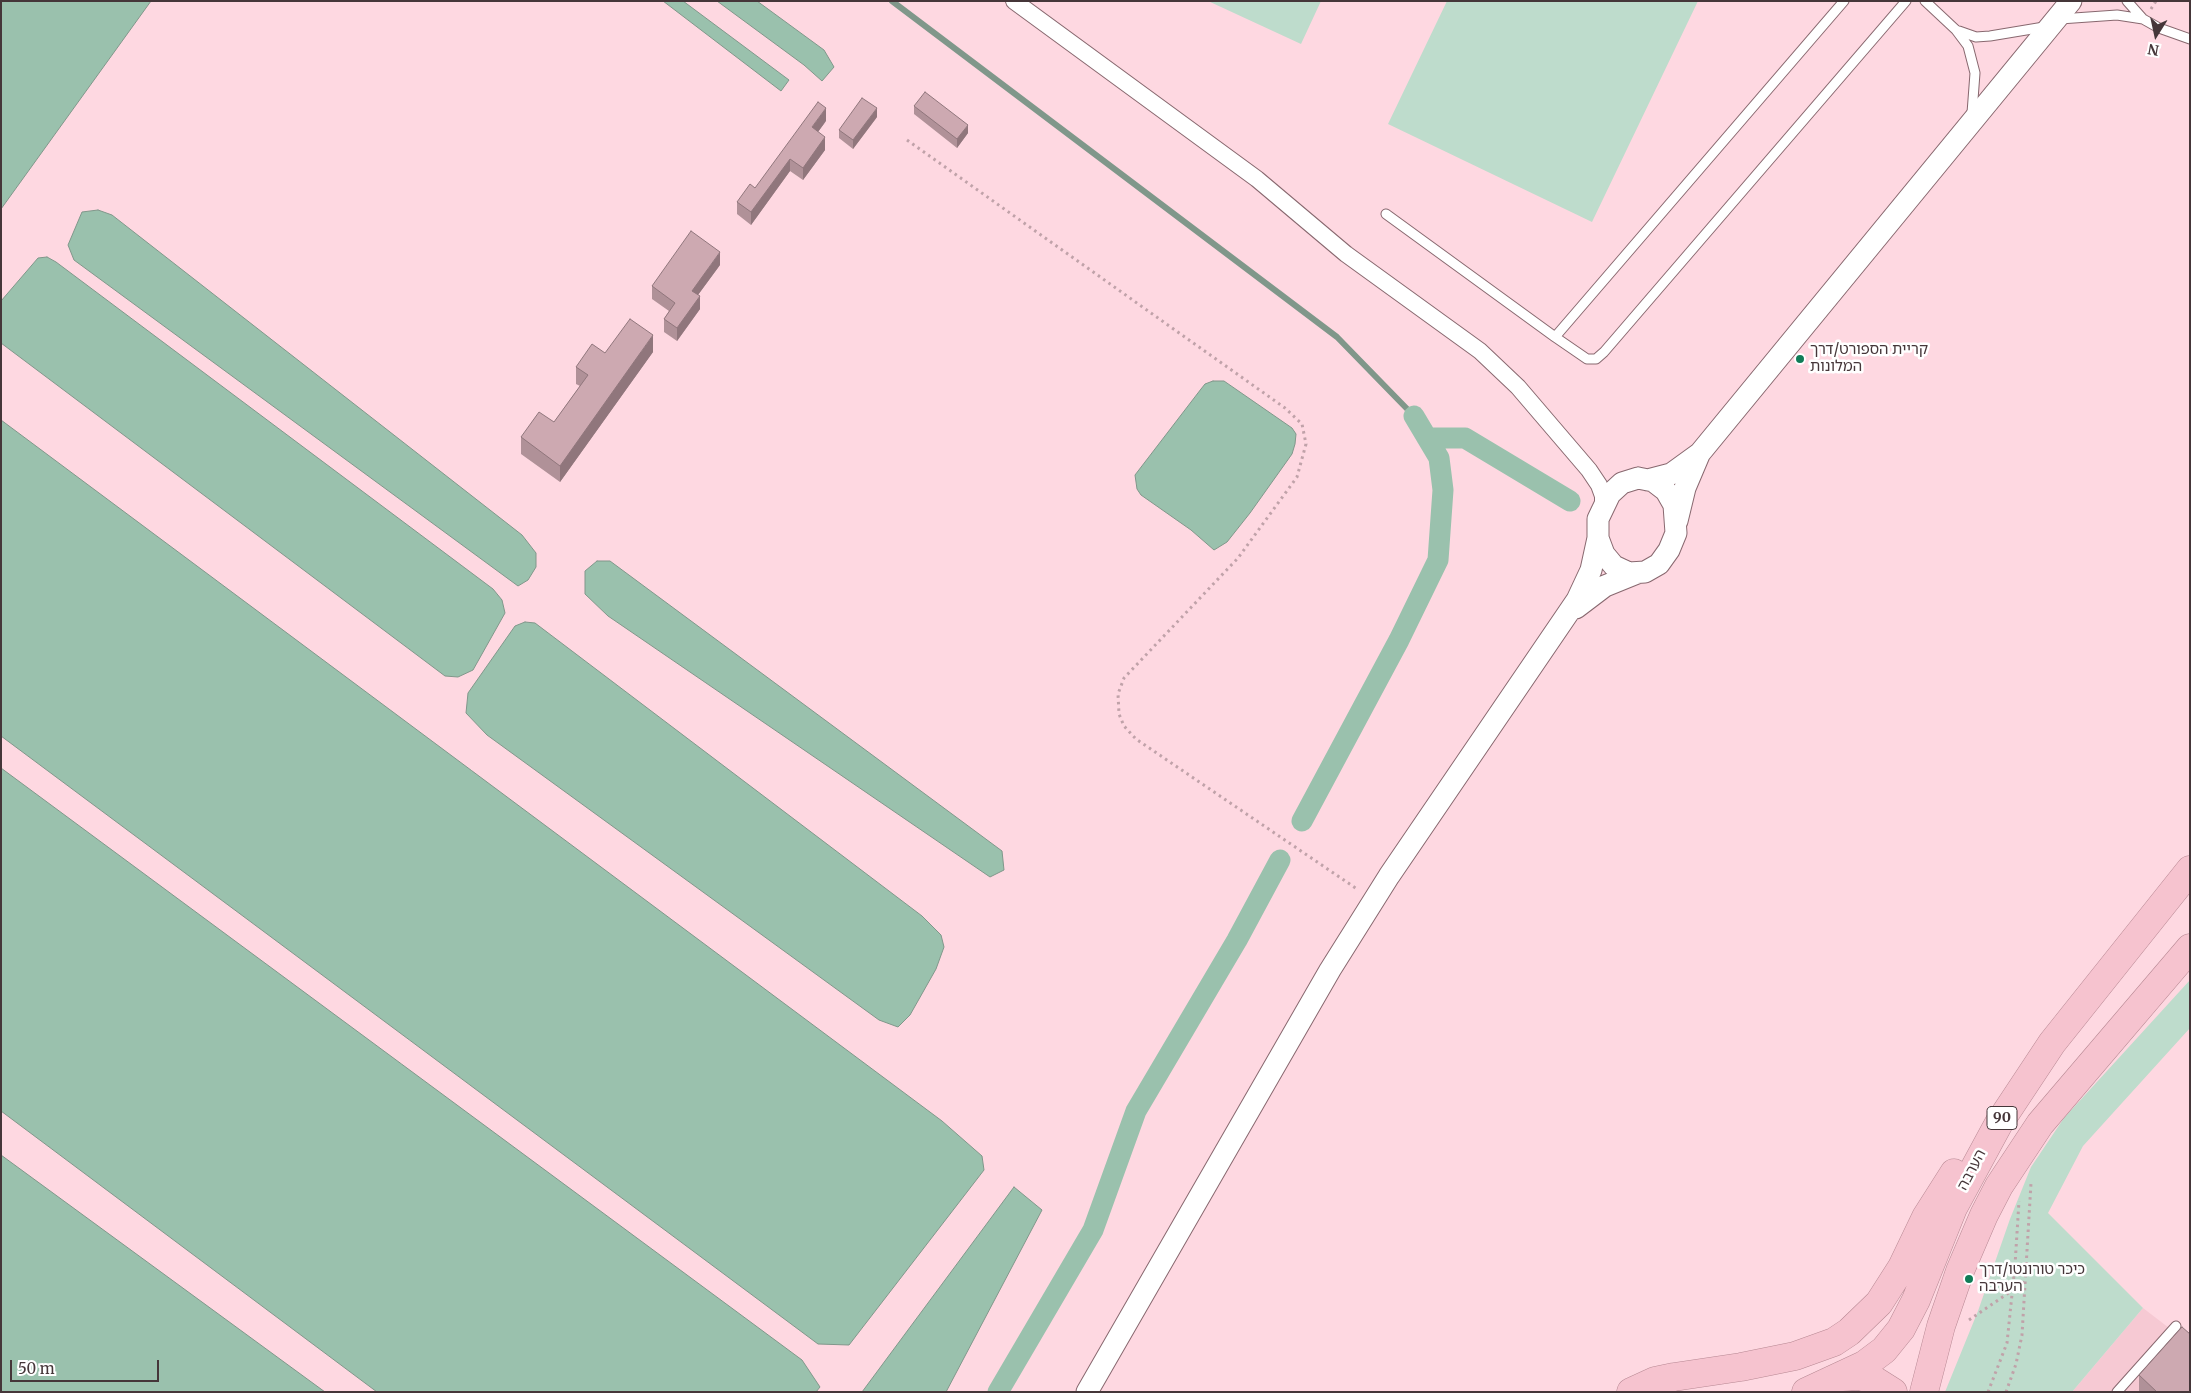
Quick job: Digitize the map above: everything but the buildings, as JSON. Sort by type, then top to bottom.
[{"type":"highway","name":"הערבה","points":[[1806,1392],[1842,1377],[1874,1358],[1901,1329],[1916,1300],[1940,1238],[1964,1186],[1982,1151],[2016,1096],[2067,1025],[2190,870]]},
{"type":"highway","name":"הערבה","points":[[1924,1392],[1942,1326],[1960,1271],[1999,1186],[2040,1124],[2190,948]]},
{"type":"highway","points":[[1631,1392],[1655,1381],[1741,1368],[1795,1356],[1834,1342],[1849,1332],[1879,1302],[1902,1267],[1926,1217],[1944,1188],[1976,1143],[2016,1096]]},
{"type":"highway","name":"הערבה","points":[[1842,1377],[1859,1376],[1874,1380],[1893,1392]]},
{"type":"street","points":[[1014,1],[1257,179],[1346,254],[1480,351],[1518,387],[1589,470],[1599,485],[1603,496],[1603,506]]},
{"type":"street","points":[[1648,480],[1671,474],[1700,453],[2071,1]]},
{"type":"street","points":[[1565,618],[1601,589],[1615,581],[1652,568],[1665,558],[1673,542],[1685,488],[1700,453]]},
{"type":"street","points":[[1589,470],[1606,481],[1622,483],[1638,478],[1660,485],[1674,505],[1677,523]]},
{"type":"street","points":[[1087,1392],[1311,1002],[1374,900],[1582,591],[1591,570],[1598,538],[1598,519],[1610,494],[1622,483]]},
{"type":"street","points":[[1598,538],[1604,554],[1614,566],[1629,573],[1637,573]]},
{"type":"lane","points":[[1555,337],[1844,1]]},
{"type":"lane","points":[[1386,214],[1555,337],[1587,359],[1596,359],[1906,1]]},
{"type":"lane","points":[[1925,1],[1956,30],[1968,46],[1975,73],[1973,108],[1968,128]]},
{"type":"lane","points":[[2127,1],[2143,20]]},
{"type":"lane","points":[[1956,30],[1966,35],[1990,36],[2055,22],[2117,15],[2143,20],[2190,40]]},
{"type":"lane","points":[[2117,1392],[2176,1326]]},
{"type":"path","points":[[906,140],[1285,408],[1302,424],[1306,444],[1297,478],[1238,558],[1124,678],[1118,694],[1119,714],[1124,726],[1136,740],[1374,900]]},
{"type":"path","points":[[2006,1392],[2016,1364],[2022,1335],[2029,1192],[2032,1176]]},
{"type":"path","points":[[1988,1392],[2007,1342],[2019,1196]]},
{"type":"path","points":[[1967,1321],[2026,1281]]},
{"type":"shaded area","points":[[1,1],[151,1],[1,209]]},
{"type":"shaded area","points":[[663,1],[683,1],[789,80],[781,91]]},
{"type":"shaded area","points":[[717,1],[757,1],[824,50],[834,67],[822,81],[804,65]]},
{"type":"shaded area","points":[[1208,1],[1321,1],[1301,44]]},
{"type":"shaded area","points":[[1447,1],[1698,1],[1592,222],[1388,124]]},
{"type":"shaded area","points":[[98,210],[112,215],[522,535],[536,553],[536,567],[528,580],[518,586],[74,260],[68,245],[82,212]]},
{"type":"shaded area","points":[[47,257],[493,589],[502,600],[505,613],[473,670],[458,677],[445,676],[1,343],[1,301],[38,258]]},
{"type":"shaded area","points":[[1213,381],[1224,381],[1292,428],[1296,434],[1292,454],[1227,542],[1214,550],[1191,530],[1141,495],[1137,489],[1135,475],[1205,384]]},
{"type":"shaded area","points":[[1,420],[942,1121],[982,1156],[984,1170],[849,1345],[818,1344],[1,736]]},
{"type":"shaded area","points":[[597,561],[610,561],[1002,851],[1004,870],[990,877],[608,616],[585,594],[585,571]]},
{"type":"shaded area","points":[[525,622],[535,623],[922,916],[941,935],[944,947],[936,969],[910,1015],[898,1027],[879,1020],[487,735],[466,713],[468,693],[515,626]]},
{"type":"shaded area","points":[[1,768],[802,1360],[820,1387],[816,1392],[377,1392],[1,1111]]},
{"type":"shaded area","points":[[2190,980],[2190,1028],[2083,1146],[2048,1213],[2143,1308],[2072,1392],[1945,1392],[1978,1311],[2010,1219],[2031,1167],[2064,1118]]},
{"type":"shaded area","points":[[1,1155],[325,1392],[1,1392]]},
{"type":"shaded area","points":[[1014,1187],[1042,1210],[946,1392],[862,1392]]},
{"type":"shaded area","points":[[2143,1308],[2190,1344],[2190,1392],[2072,1392]]},
{"type":"waterway","points":[[892,1],[1337,337],[1414,416]]},
{"type":"waterway","points":[[1302,821],[1399,640],[1438,560],[1443,490],[1439,458],[1414,416]]},
{"type":"waterway","points":[[1427,438],[1465,438],[1570,501]]},
{"type":"waterway","points":[[998,1392],[1093,1230],[1136,1111],[1237,940],[1280,860]]},
{"type":"place","name":"קריית הספורט/דרך המלונות","points":[[1800,359]]},
{"type":"place","name":"כיכר טורונטו/דרך הערבה","points":[[1969,1279]]}]
